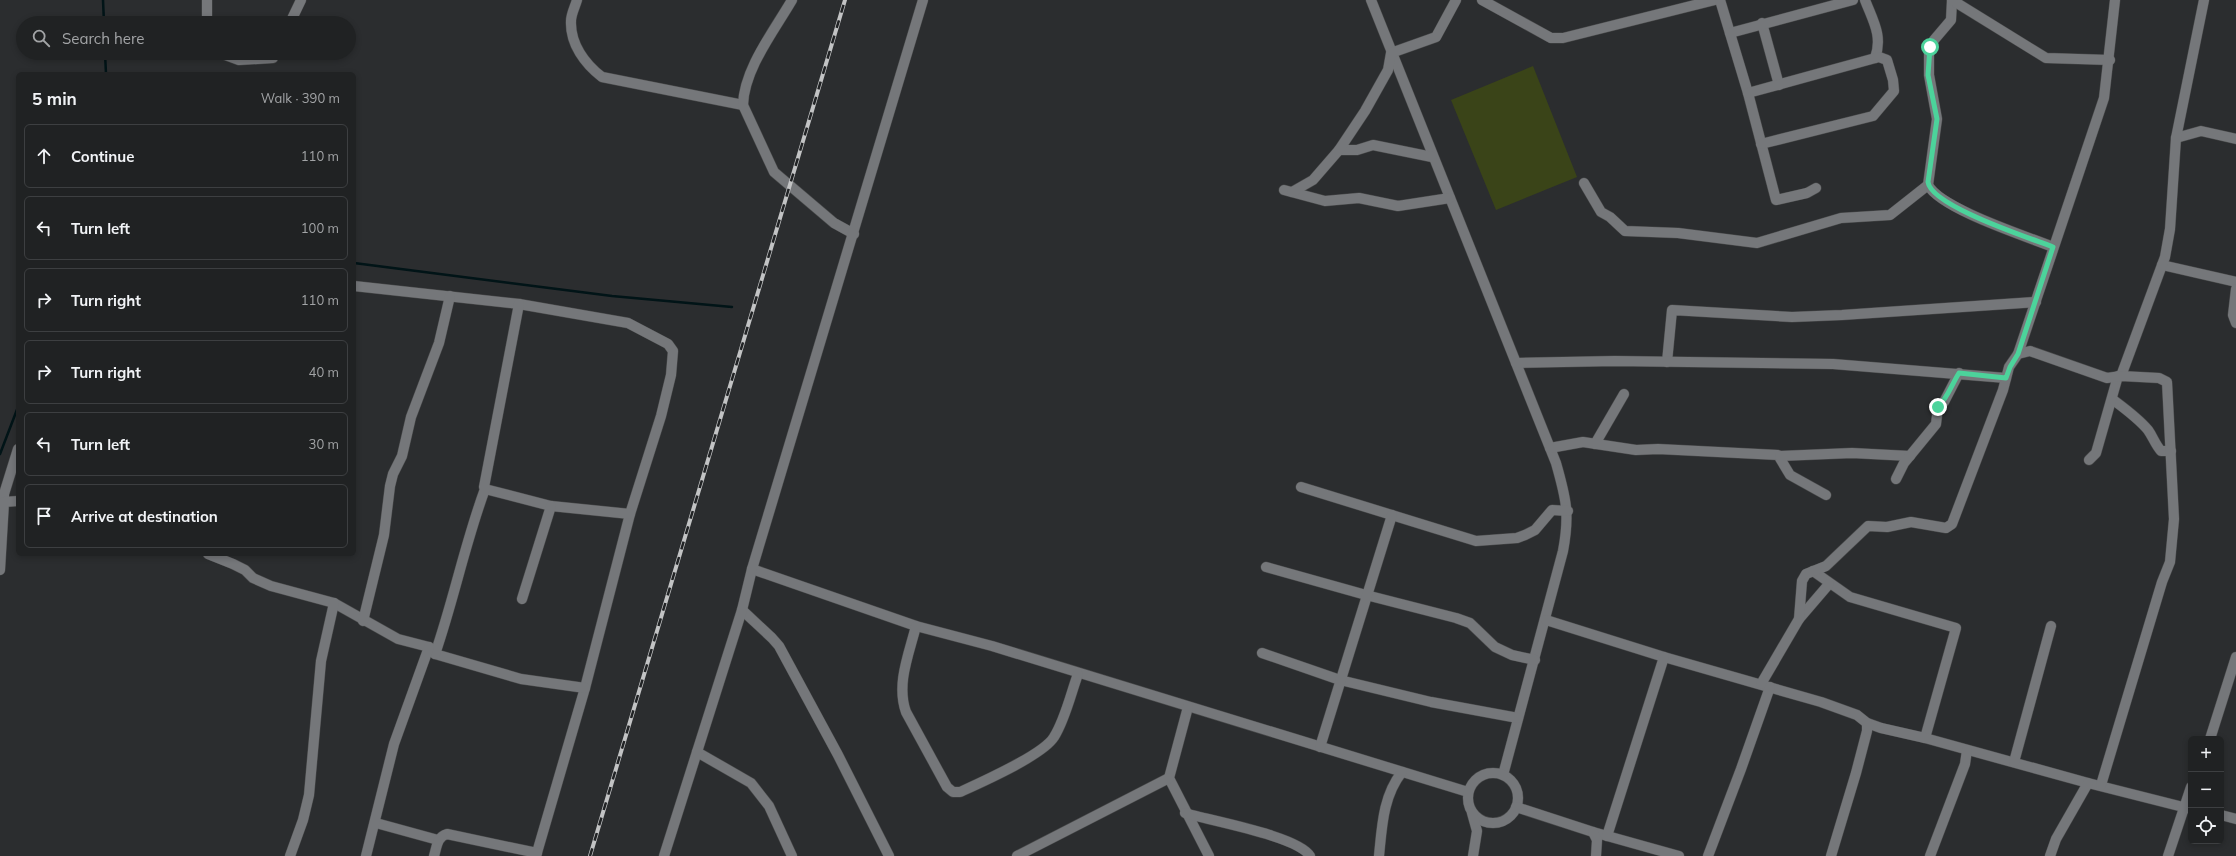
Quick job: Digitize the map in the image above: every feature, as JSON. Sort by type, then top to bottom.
[{"type":"street","points":[[207,0],[207,16]]},
{"type":"street","points":[[293,16],[301,0]]},
{"type":"street","points":[[577,0],[571,20],[576,45],[588,66],[602,77],[743,105]]},
{"type":"street","points":[[792,0],[751,70],[744,95],[743,105],[774,172],[834,223],[854,234]]},
{"type":"street","points":[[664,856],[742,610],[752,569],[854,234],[923,0]]},
{"type":"street","points":[[1371,0],[1432,157],[1450,198],[1550,448],[1566,496],[1568,511],[1563,551],[1504,775]]},
{"type":"street","points":[[1391,53],[1436,37],[1456,0]]},
{"type":"street","points":[[1482,0],[1551,38],[1563,38],[1715,0]]},
{"type":"street","points":[[1720,0],[1748,93],[1776,200],[1807,193],[1816,188]]},
{"type":"street","points":[[1730,33],[1762,23],[1853,0]]},
{"type":"street","points":[[1865,0],[1877,33],[1879,46],[1875,58]]},
{"type":"street","points":[[2053,247],[1962,211],[1942,200],[1931,191],[1928,185],[1937,119],[1928,75],[1929,54],[1934,40],[1951,20],[1952,0],[2046,58],[2110,60]]},
{"type":"street","points":[[1799,619],[1802,581],[1806,574],[1826,566],[1868,526],[1887,527],[1911,522],[1946,528],[1952,524],[2010,367],[2018,354],[2104,98],[2110,60],[2115,0]]},
{"type":"street","points":[[2089,460],[2096,453],[2120,376],[2165,257],[2170,229],[2176,138],[2204,0]]},
{"type":"street","points":[[1762,23],[1779,85]]},
{"type":"street","points":[[1391,53],[1388,70],[1365,111],[1339,150],[1314,180],[1288,191],[1325,201],[1359,198],[1398,206],[1450,198]]},
{"type":"street","points":[[1748,93],[1875,58],[1884,57],[1887,60],[1893,80],[1894,91],[1873,116],[1761,144]]},
{"type":"street","points":[[2176,138],[2201,131],[2236,138]]},
{"type":"street","points":[[1339,150],[1357,150],[1373,146],[1432,157]]},
{"type":"street","points":[[1584,183],[1601,212],[1610,217],[1625,231],[1678,233],[1757,243],[1841,218],[1890,215],[1928,185]]},
{"type":"street","points":[[2162,265],[2236,282]]},
{"type":"street","points":[[356,286],[519,304],[628,323],[668,344],[673,351],[671,375],[661,416],[630,514],[585,688],[536,855],[447,834],[441,836],[438,840],[434,856]]},
{"type":"street","points":[[2236,289],[2233,315],[2236,323]]},
{"type":"street","points":[[363,621],[384,535],[391,480],[402,456],[411,417],[439,343],[450,296]]},
{"type":"street","points":[[1666,362],[1672,310],[1792,317],[2036,302]]},
{"type":"street","points":[[366,856],[376,822],[394,744],[452,603],[470,530],[485,489],[484,487],[488,464],[519,304]]},
{"type":"street","points":[[2018,354],[2030,351],[2107,378],[2120,376],[2159,378],[2167,382],[2174,519],[2170,562],[2162,582],[2101,785]]},
{"type":"street","points":[[1516,363],[1666,362],[1833,364],[2006,378]]},
{"type":"street","points":[[1896,479],[1910,456],[1936,424],[1938,407],[1944,402],[1950,386],[1959,373]]},
{"type":"street","points":[[1596,444],[1624,394]]},
{"type":"street","points":[[2112,399],[2139,421],[2148,431],[2154,443],[2161,451],[2171,451]]},
{"type":"street","points":[[1550,448],[1574,442],[1636,450],[1658,449],[1780,456],[1859,453],[1910,456]]},
{"type":"street","points":[[0,570],[4,494],[16,455]]},
{"type":"street","points":[[1780,456],[1790,475],[1826,495]]},
{"type":"street","points":[[1301,487],[1476,542],[1517,538],[1535,530],[1552,510],[1568,511]]},
{"type":"street","points":[[485,489],[551,506],[630,514]]},
{"type":"street","points":[[4,502],[16,501]]},
{"type":"street","points":[[522,598],[551,506]]},
{"type":"street","points":[[1320,747],[1392,515]]},
{"type":"street","points":[[213,556],[245,570],[253,578],[271,586],[334,602],[363,621],[398,640],[521,679],[585,688]]},
{"type":"street","points":[[1266,567],[1470,623],[1495,647],[1512,654],[1535,660]]},
{"type":"street","points":[[752,569],[916,626],[992,646],[1078,674],[1468,792]]},
{"type":"street","points":[[1813,571],[1850,597],[1865,603],[1956,628],[1925,738]]},
{"type":"street","points":[[1708,856],[1742,769],[1766,686],[1799,619],[1830,584]]},
{"type":"street","points":[[290,856],[303,820],[309,795],[321,661],[334,602]]},
{"type":"street","points":[[742,610],[779,646],[838,755],[889,856]]},
{"type":"street","points":[[1546,620],[1664,657],[1821,702],[1857,715],[1867,723],[1880,728],[1925,738],[2088,783],[2101,785],[2187,808],[2168,856]]},
{"type":"street","points":[[916,626],[901,687],[902,700],[906,712],[917,733],[947,787],[953,792],[960,792],[1026,758],[1053,738],[1060,727],[1078,674]]},
{"type":"street","points":[[2014,762],[2051,626]]},
{"type":"street","points":[[1262,652],[1340,680],[1431,702],[1518,718]]},
{"type":"street","points":[[1597,853],[1608,836],[1664,657]]},
{"type":"street","points":[[2211,736],[2236,657]]},
{"type":"street","points":[[1188,707],[1169,778],[1185,813],[1209,856]]},
{"type":"street","points":[[1831,856],[1856,773],[1867,731],[1867,723]]},
{"type":"street","points":[[1930,856],[1965,764],[1967,750]]},
{"type":"street","points":[[697,752],[751,782],[769,806],[792,856]]},
{"type":"street","points":[[1379,856],[1390,790],[1402,772]]},
{"type":"street","points":[[1473,856],[1477,841],[1475,821],[1468,802],[1468,792],[1474,780],[1479,777],[1491,773],[1504,775],[1515,786],[1518,796],[1516,807],[1510,816],[1477,841]]},
{"type":"street","points":[[1018,856],[1169,778]]},
{"type":"street","points":[[2050,856],[2056,839],[2088,783]]},
{"type":"street","points":[[1516,807],[1593,832],[1679,856]]},
{"type":"street","points":[[1472,812],[1484,822],[1501,822]]},
{"type":"street","points":[[1185,813],[1274,836],[1297,844],[1310,856]]},
{"type":"street","points":[[2224,816],[2236,819]]},
{"type":"street","points":[[376,822],[438,840]]},
{"type":"street","points":[[1593,832],[1597,840],[1597,853]]},
{"type":"green space","points":[[1533,66],[1577,177],[1496,210],[1451,100]]},
{"type":"waterway","points":[[103,0],[104,16]]},
{"type":"waterway","points":[[105,60],[106,72]]},
{"type":"waterway","points":[[356,263],[612,296],[732,307]]},
{"type":"waterway","points":[[0,454],[16,412]]},
{"type":"railway","points":[[590,856],[845,0]]},
{"type":"route","points":[[1930,47],[1928,75],[1936,108],[1937,119],[1928,182],[1931,191],[1942,200],[1962,211],[2053,247],[2018,354],[2010,367],[2006,378],[1959,373],[1950,386],[1944,402],[1938,407]]}]
